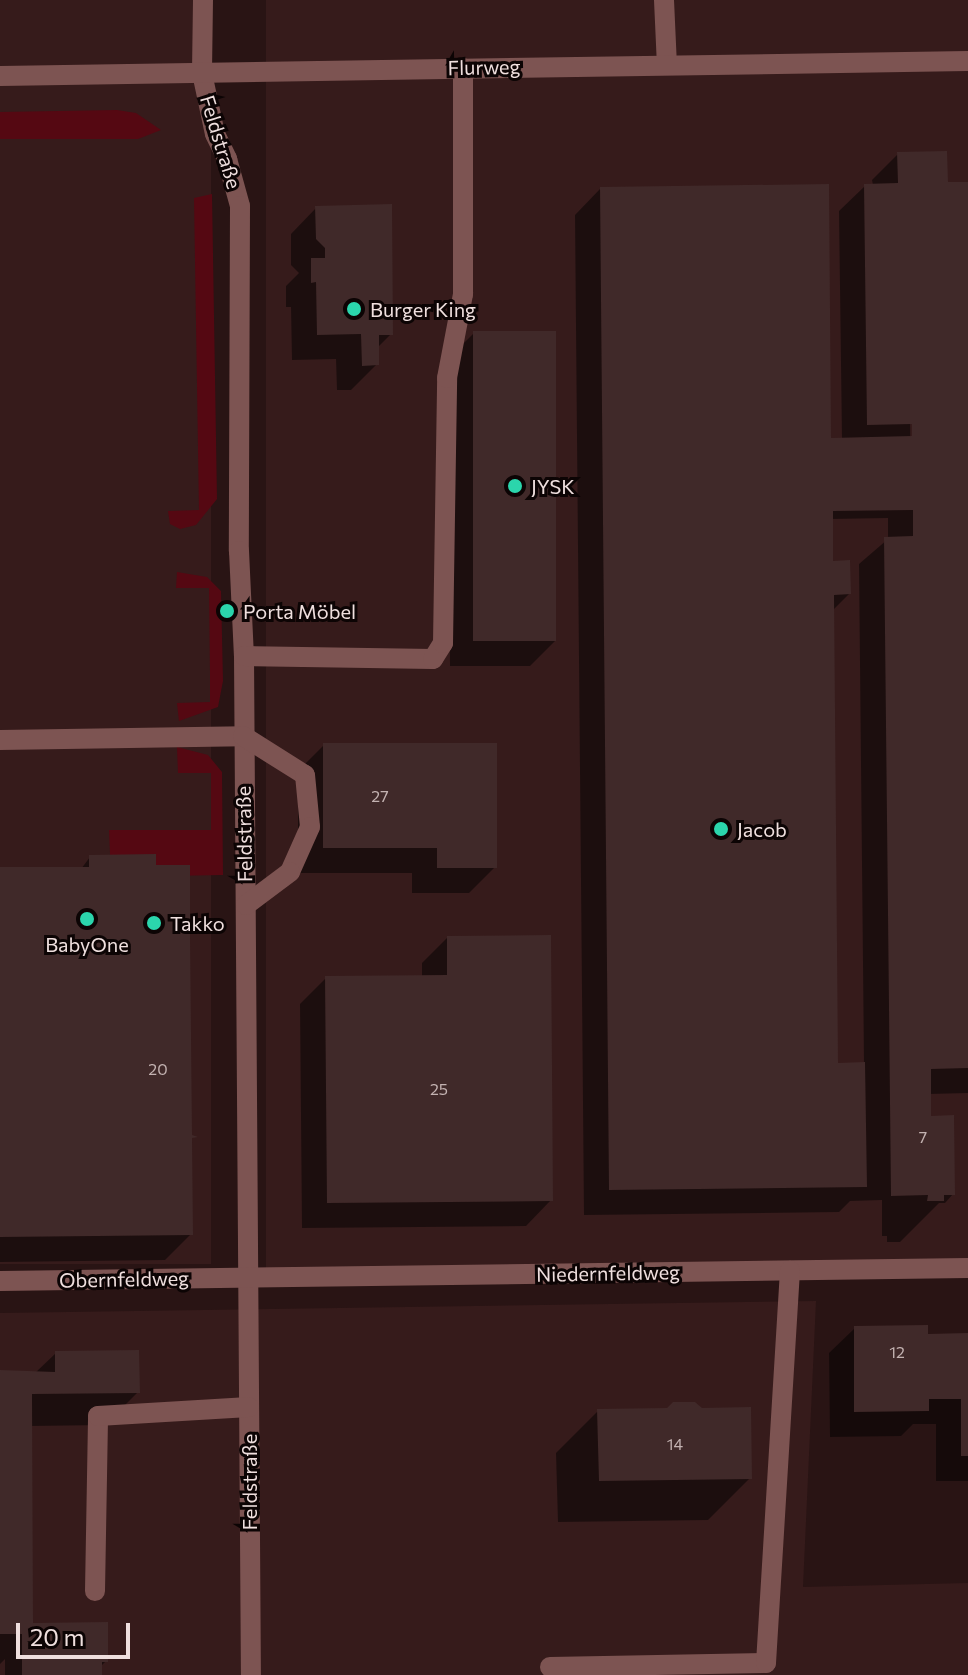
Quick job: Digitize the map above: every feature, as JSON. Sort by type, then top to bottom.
[{"type":"street","name":"Feldstraße","points":[[203,0],[202,73],[215,134],[227,159],[240,206],[239,551],[244,656],[251,1675]]},
{"type":"street","points":[[664,0],[667,65]]},
{"type":"street","name":"Flurweg","points":[[0,76],[968,61]]},
{"type":"street","points":[[244,656],[433,659],[443,643],[447,378],[463,294],[463,68]]},
{"type":"street","points":[[0,740],[243,736],[305,775],[310,827],[290,872],[246,905]]},
{"type":"street","name":"Niedernfeldweg","points":[[248,1278],[968,1268]]},
{"type":"street","points":[[550,1667],[766,1663],[790,1271]]},
{"type":"street","name":"Obernfeldweg","points":[[0,1281],[248,1278]]},
{"type":"street","points":[[95,1591],[98,1416],[249,1407]]},
{"type":"shaded area","points":[[0,0],[211,0],[211,1264],[0,1264]]},
{"type":"shaded area","points":[[266,0],[968,0],[968,1276],[266,1276]]},
{"type":"shaded area","points":[[117,110],[136,113],[161,130],[138,139],[0,139],[0,112]]},
{"type":"shaded area","points":[[212,194],[217,499],[196,525],[180,529],[170,524],[168,511],[199,510],[194,198]]},
{"type":"shaded area","points":[[177,572],[207,577],[221,591],[223,681],[218,707],[179,721],[177,703],[210,702],[209,588],[176,588]]},
{"type":"shaded area","points":[[177,747],[208,755],[222,772],[223,875],[111,877],[109,830],[211,830],[211,773],[178,773]]},
{"type":"shaded area","points":[[816,1301],[803,1587],[968,1583],[968,1675],[0,1675],[0,1313]]},
{"type":"building","name":"Jacob","points":[[947,151],[948,182],[968,182],[968,1068],[931,1069],[931,1116],[954,1115],[955,1195],[944,1195],[944,1201],[927,1201],[928,1195],[891,1196],[884,537],[913,536],[913,510],[833,511],[833,561],[850,560],[851,594],[834,595],[838,1063],[865,1062],[867,1187],[609,1190],[600,187],[829,184],[831,438],[912,436],[912,424],[867,425],[864,184],[898,183],[897,152]]},
{"type":"building","name":"Burger King","points":[[392,204],[393,335],[379,335],[379,365],[362,366],[361,334],[317,335],[316,282],[311,283],[311,258],[325,258],[325,248],[316,239],[315,206]]},
{"type":"building","name":"JYSK","points":[[473,331],[556,331],[556,641],[473,641]]},
{"type":"building","points":[[323,743],[497,743],[497,868],[437,868],[437,848],[323,848]]},
{"type":"building","points":[[156,854],[156,865],[190,865],[190,931],[196,933],[190,934],[192,1135],[198,1137],[192,1138],[193,1235],[0,1237],[0,867],[89,867],[89,855]]},
{"type":"building","points":[[551,935],[553,1201],[327,1203],[325,976],[447,975],[447,936]]},
{"type":"building","points":[[928,1325],[928,1334],[968,1333],[968,1456],[961,1456],[961,1399],[929,1399],[929,1411],[854,1412],[854,1326]]},
{"type":"building","points":[[139,1350],[140,1393],[32,1394],[33,1623],[108,1622],[108,1662],[102,1662],[102,1675],[22,1675],[22,1634],[0,1634],[0,1370],[55,1372],[55,1351]]},
{"type":"building","points":[[673,1402],[695,1402],[702,1408],[751,1407],[752,1479],[599,1481],[597,1409],[667,1408]]},
{"type":"place","name":"Burger King","points":[[354,309]]},
{"type":"place","name":"JYSK","points":[[515,486]]},
{"type":"place","name":"Porta Möbel","points":[[227,611]]},
{"type":"place","name":"Jacob","points":[[721,829]]},
{"type":"place","name":"BabyOne","points":[[87,919]]},
{"type":"place","name":"Takko","points":[[154,923]]}]
